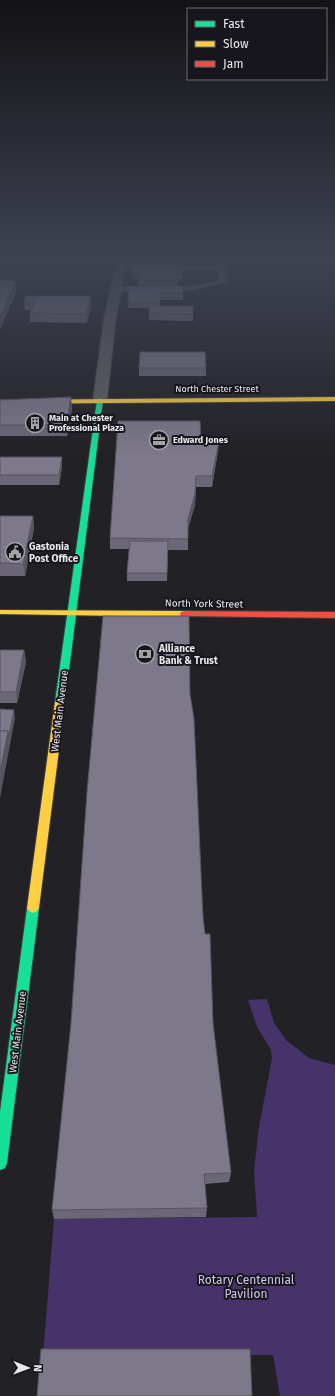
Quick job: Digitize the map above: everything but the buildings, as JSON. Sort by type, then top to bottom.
[{"type":"street","name":"West Main Avenue","points":[[0,1162],[110,325]]},
{"type":"street","name":"North Chester Street","points":[[0,402],[333,399]]},
{"type":"street","name":"North York Street","points":[[0,612],[335,615]]},
{"type":"green space","name":"Rotary Centennial Pavilion","points":[[267,999],[274,1023],[286,1040],[309,1058],[335,1065],[335,1396],[280,1396],[273,1355],[43,1355],[54,1219],[257,1217],[254,1170],[259,1127],[272,1058],[271,1050],[257,1027],[248,1000]]},
{"type":"traffic: fast","points":[[60,702],[100,400]]},
{"type":"traffic: fast","points":[[0,1163],[33,908]]},
{"type":"traffic: slow","points":[[0,402],[335,399]]},
{"type":"traffic: slow","points":[[0,612],[184,614]]},
{"type":"traffic: slow","points":[[33,908],[60,702]]},
{"type":"traffic: jam","points":[[184,614],[335,615]]},
{"type":"place","name":"Main at Chester Professional Plaza","points":[[35,423]]},
{"type":"place","name":"Edward Jones","points":[[159,440]]},
{"type":"place","name":"Gastonia Post Office","points":[[15,552]]},
{"type":"place","name":"Alliance Bank & Trust","points":[[145,654]]}]
